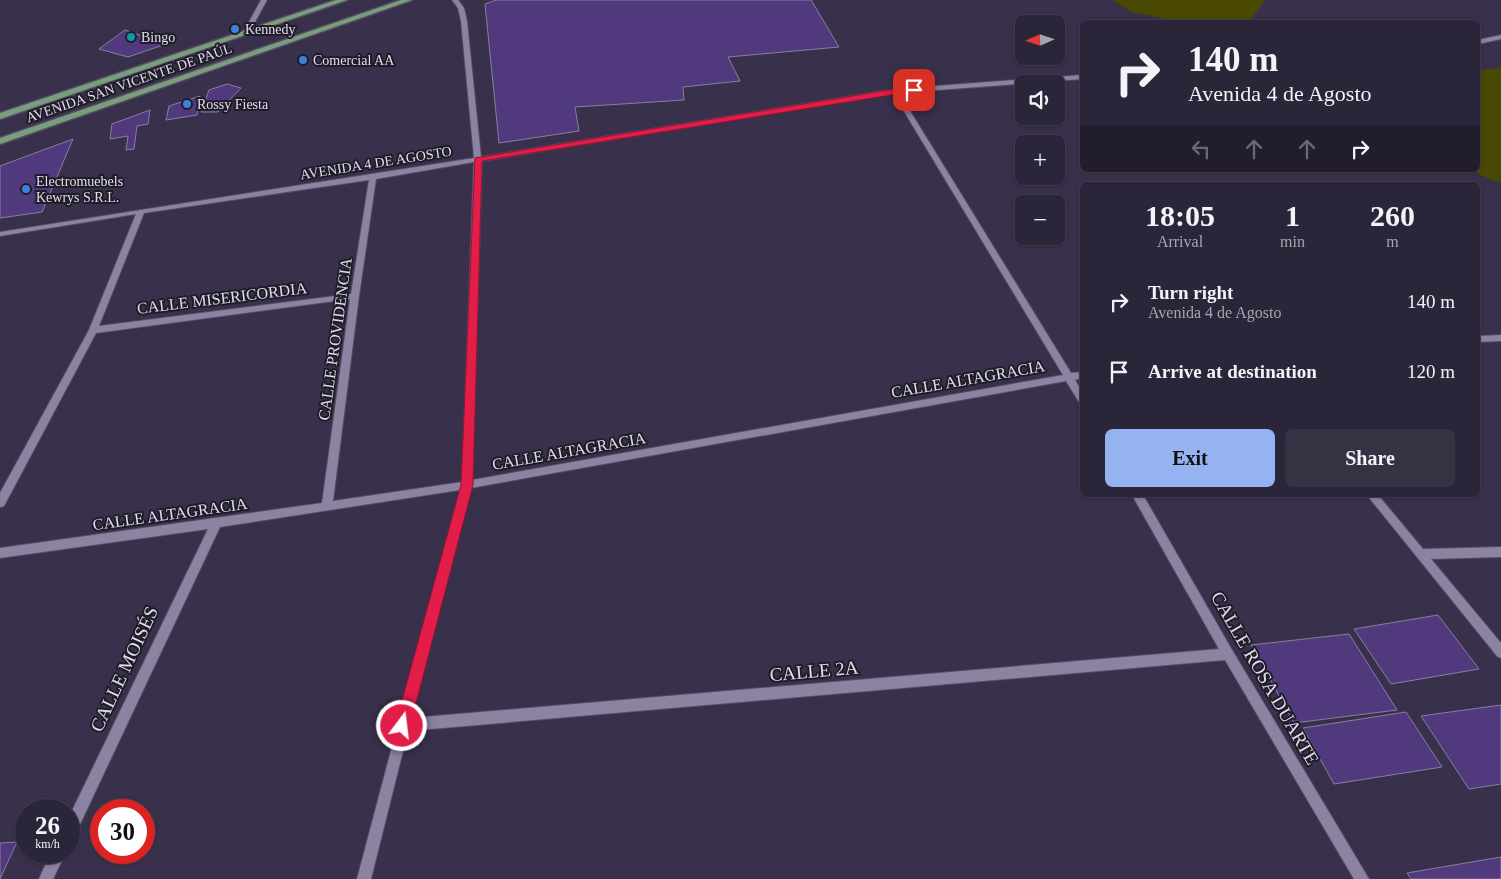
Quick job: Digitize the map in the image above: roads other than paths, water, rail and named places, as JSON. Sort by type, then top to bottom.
[{"type":"main road","name":"AVENIDA SAN VICENTE DE PAÚL","points":[[0,116],[343,0]]},
{"type":"main road","name":"AVENIDA SAN VICENTE DE PAÚL","points":[[0,141],[408,0]]},
{"type":"street","points":[[246,33],[264,0]]},
{"type":"street","points":[[364,879],[402,726],[467,485],[478,160],[464,21],[461,8],[455,0]]},
{"type":"street","points":[[1480,42],[1501,37]]},
{"type":"street","name":"AVENIDA 4 DE AGOSTO","points":[[0,234],[141,210],[374,177],[895,91],[1080,77]]},
{"type":"street","points":[[895,91],[1080,394]]},
{"type":"street","name":"CALLE PROVIDENCIA","points":[[327,506],[355,296],[374,177]]},
{"type":"street","points":[[0,504],[93,330],[141,210]]},
{"type":"street","name":"CALLE MISERICORDIA","points":[[93,330],[355,296]]},
{"type":"street","points":[[1480,340],[1501,338]]},
{"type":"street","name":"CALLE ALTAGRACIA","points":[[0,552],[216,523],[467,485],[1080,375]]},
{"type":"street","name":"CALLE ROSA DUARTE","points":[[1138,497],[1228,654],[1362,879]]},
{"type":"street","points":[[1374,497],[1501,652]]},
{"type":"street","name":"CALLE MOISÉS","points":[[80,809],[216,523]]},
{"type":"street","points":[[1421,554],[1501,552]]},
{"type":"street","name":"CALLE 2A","points":[[402,726],[1228,654]]},
{"type":"street","points":[[46,879],[53,864]]},
{"type":"place","name":"Kennedy","points":[[235,29]]},
{"type":"place","name":"Bingo","points":[[131,37]]},
{"type":"place","name":"Comercial AA","points":[[303,60]]},
{"type":"place","name":"Rossy Fiesta","points":[[187,104]]},
{"type":"place","name":"Electromuebels Kewrys S.R.L.","points":[[26,189]]}]
